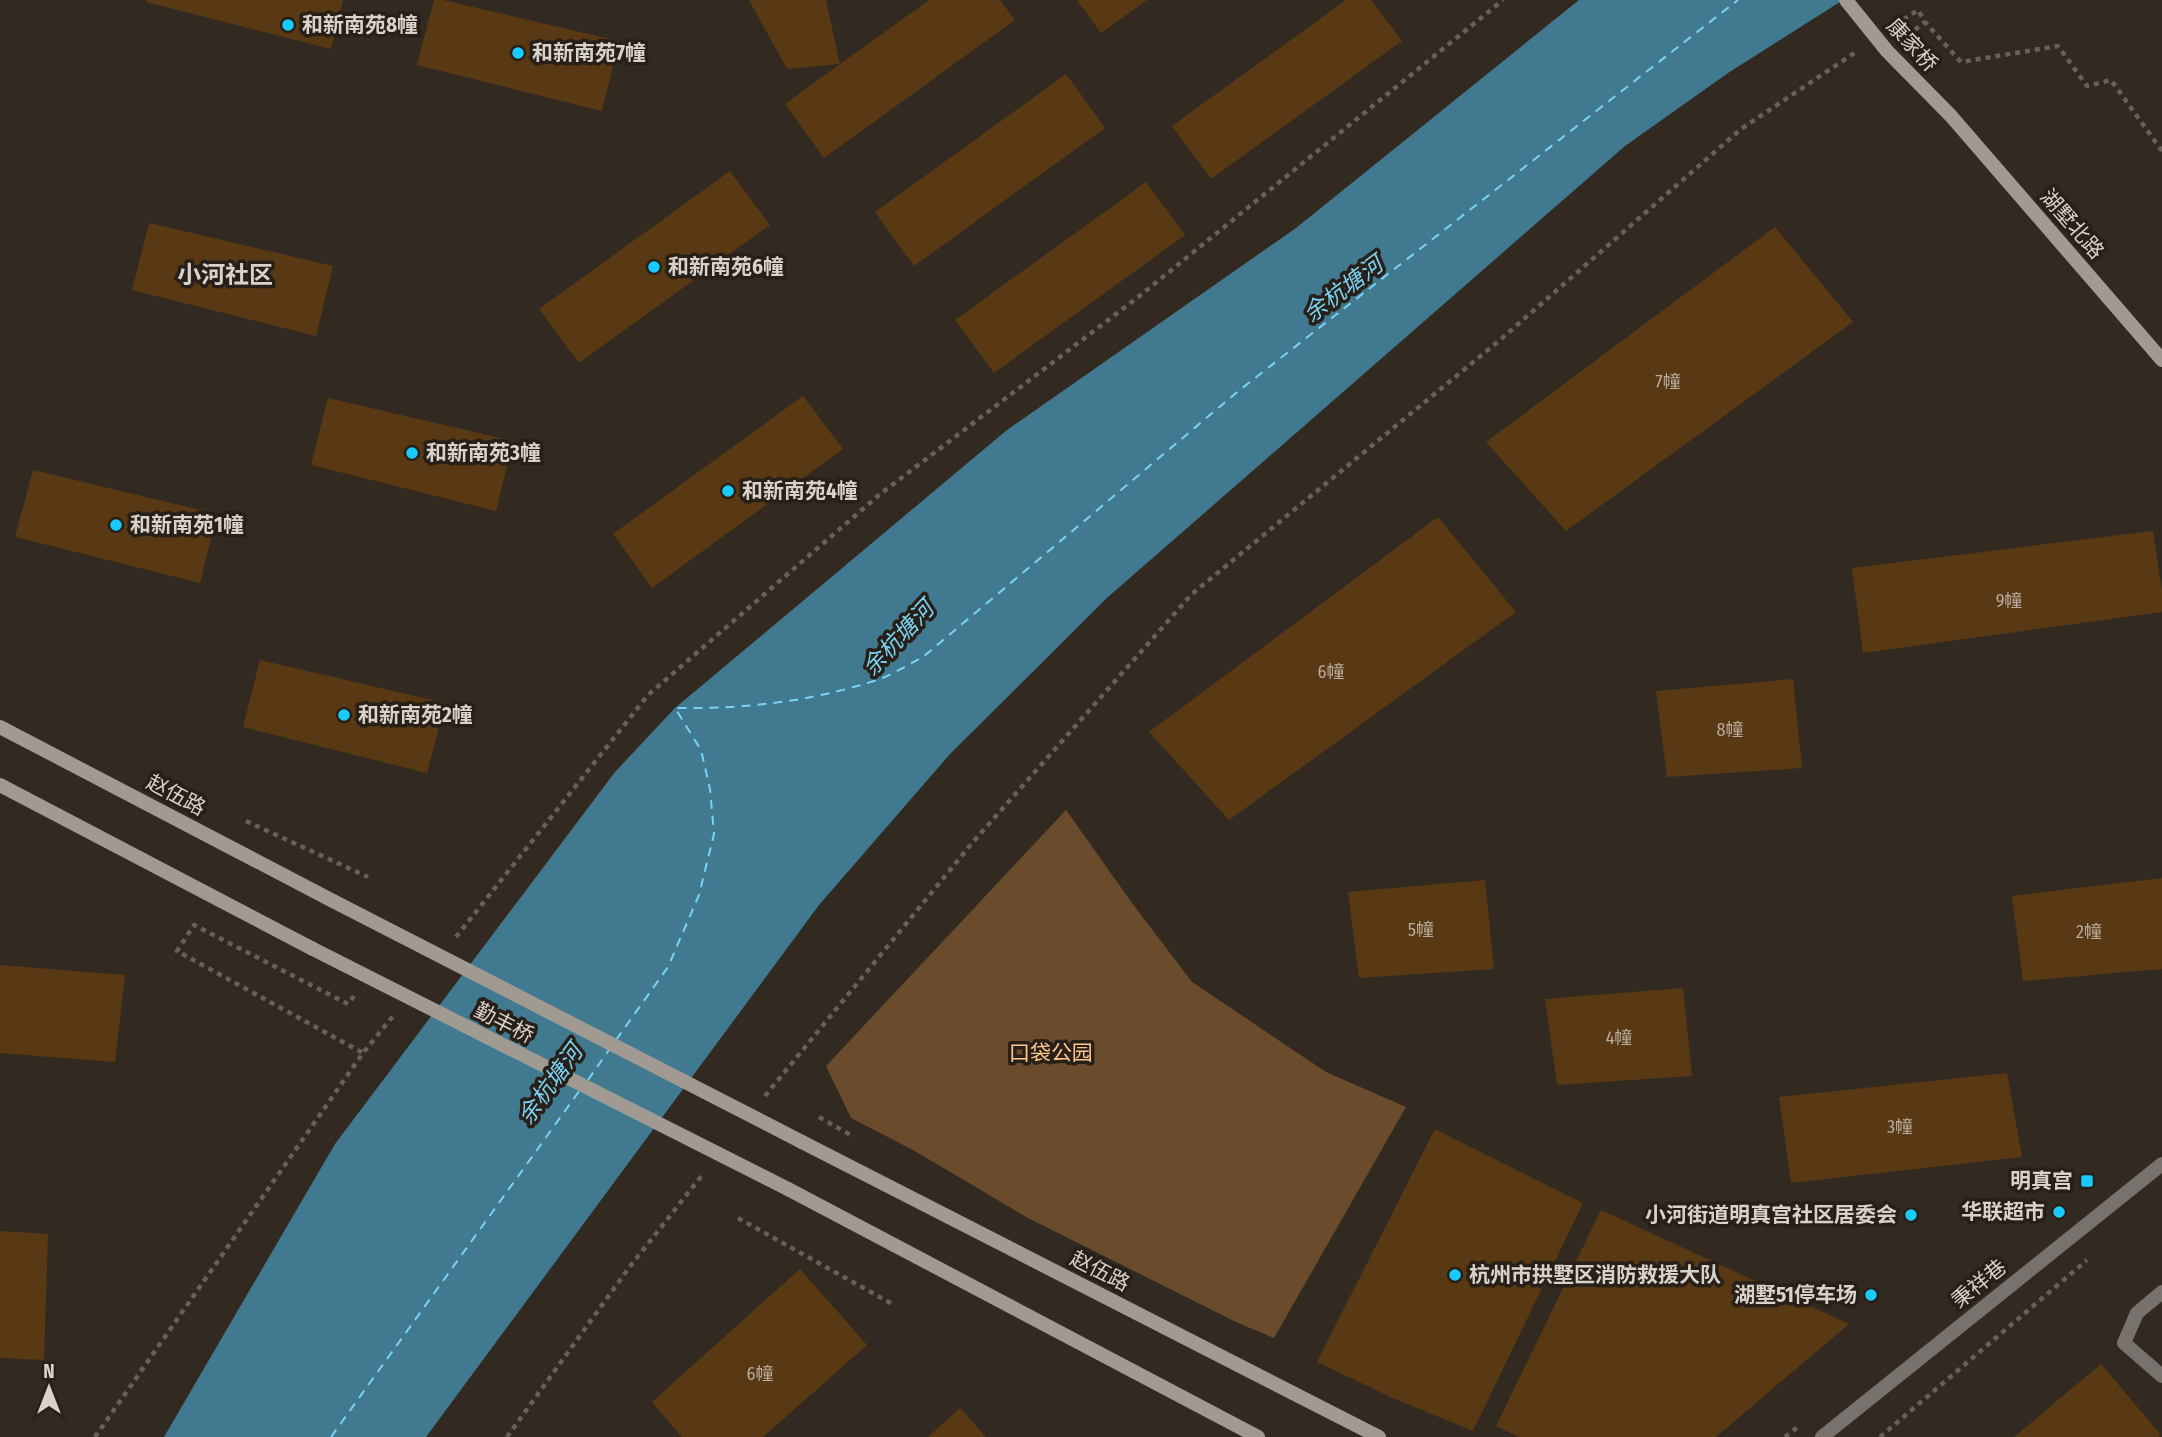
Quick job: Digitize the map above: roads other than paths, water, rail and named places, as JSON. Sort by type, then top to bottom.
[{"type":"main road","name":"康家桥","points":[[1846,0],[1887,51],[1951,116]]},
{"type":"main road","name":"湖墅北路","points":[[1951,116],[2162,360]]},
{"type":"main road","name":"赵伍路","points":[[0,727],[333,901]]},
{"type":"main road","name":"勤丰桥","points":[[0,785],[313,950],[789,1188],[1258,1437]]},
{"type":"main road","name":"勤丰桥","points":[[333,901],[802,1142]]},
{"type":"main road","name":"赵伍路","points":[[802,1142],[1379,1437]]},
{"type":"street","name":"秉祥巷","points":[[1822,1437],[2162,1164]]},
{"type":"street","points":[[2162,1293],[2137,1313],[2124,1343],[2162,1376]]},
{"type":"water","name":"余杭塘河","points":[[1579,0],[1843,0],[1728,73],[1625,146],[1108,597],[950,754],[819,905],[426,1437],[164,1437],[335,1144],[615,772],[675,708],[1007,430],[1296,228]]},
{"type":"place","name":"和新南苑8幢","points":[[288,25]]},
{"type":"place","name":"和新南苑7幢","points":[[518,53]]},
{"type":"place","name":"和新南苑6幢","points":[[654,267]]},
{"type":"place","name":"和新南苑3幢","points":[[412,453]]},
{"type":"place","name":"和新南苑4幢","points":[[728,491]]},
{"type":"place","name":"和新南苑1幢","points":[[116,525]]},
{"type":"place","name":"和新南苑2幢","points":[[344,715]]},
{"type":"place","name":"明真宫","points":[[2087,1181]]},
{"type":"place","name":"华联超市","points":[[2059,1212]]},
{"type":"place","name":"小河街道明真宫社区居委会","points":[[1911,1215]]},
{"type":"place","name":"杭州市拱墅区消防救援大队","points":[[1455,1275]]},
{"type":"place","name":"湖墅51停车场","points":[[1871,1295]]},
{"type":"district","name":"小河社区","points":[[225,275]]},
{"type":"park label","name":"口袋公园","points":[[1051,1053]]}]
